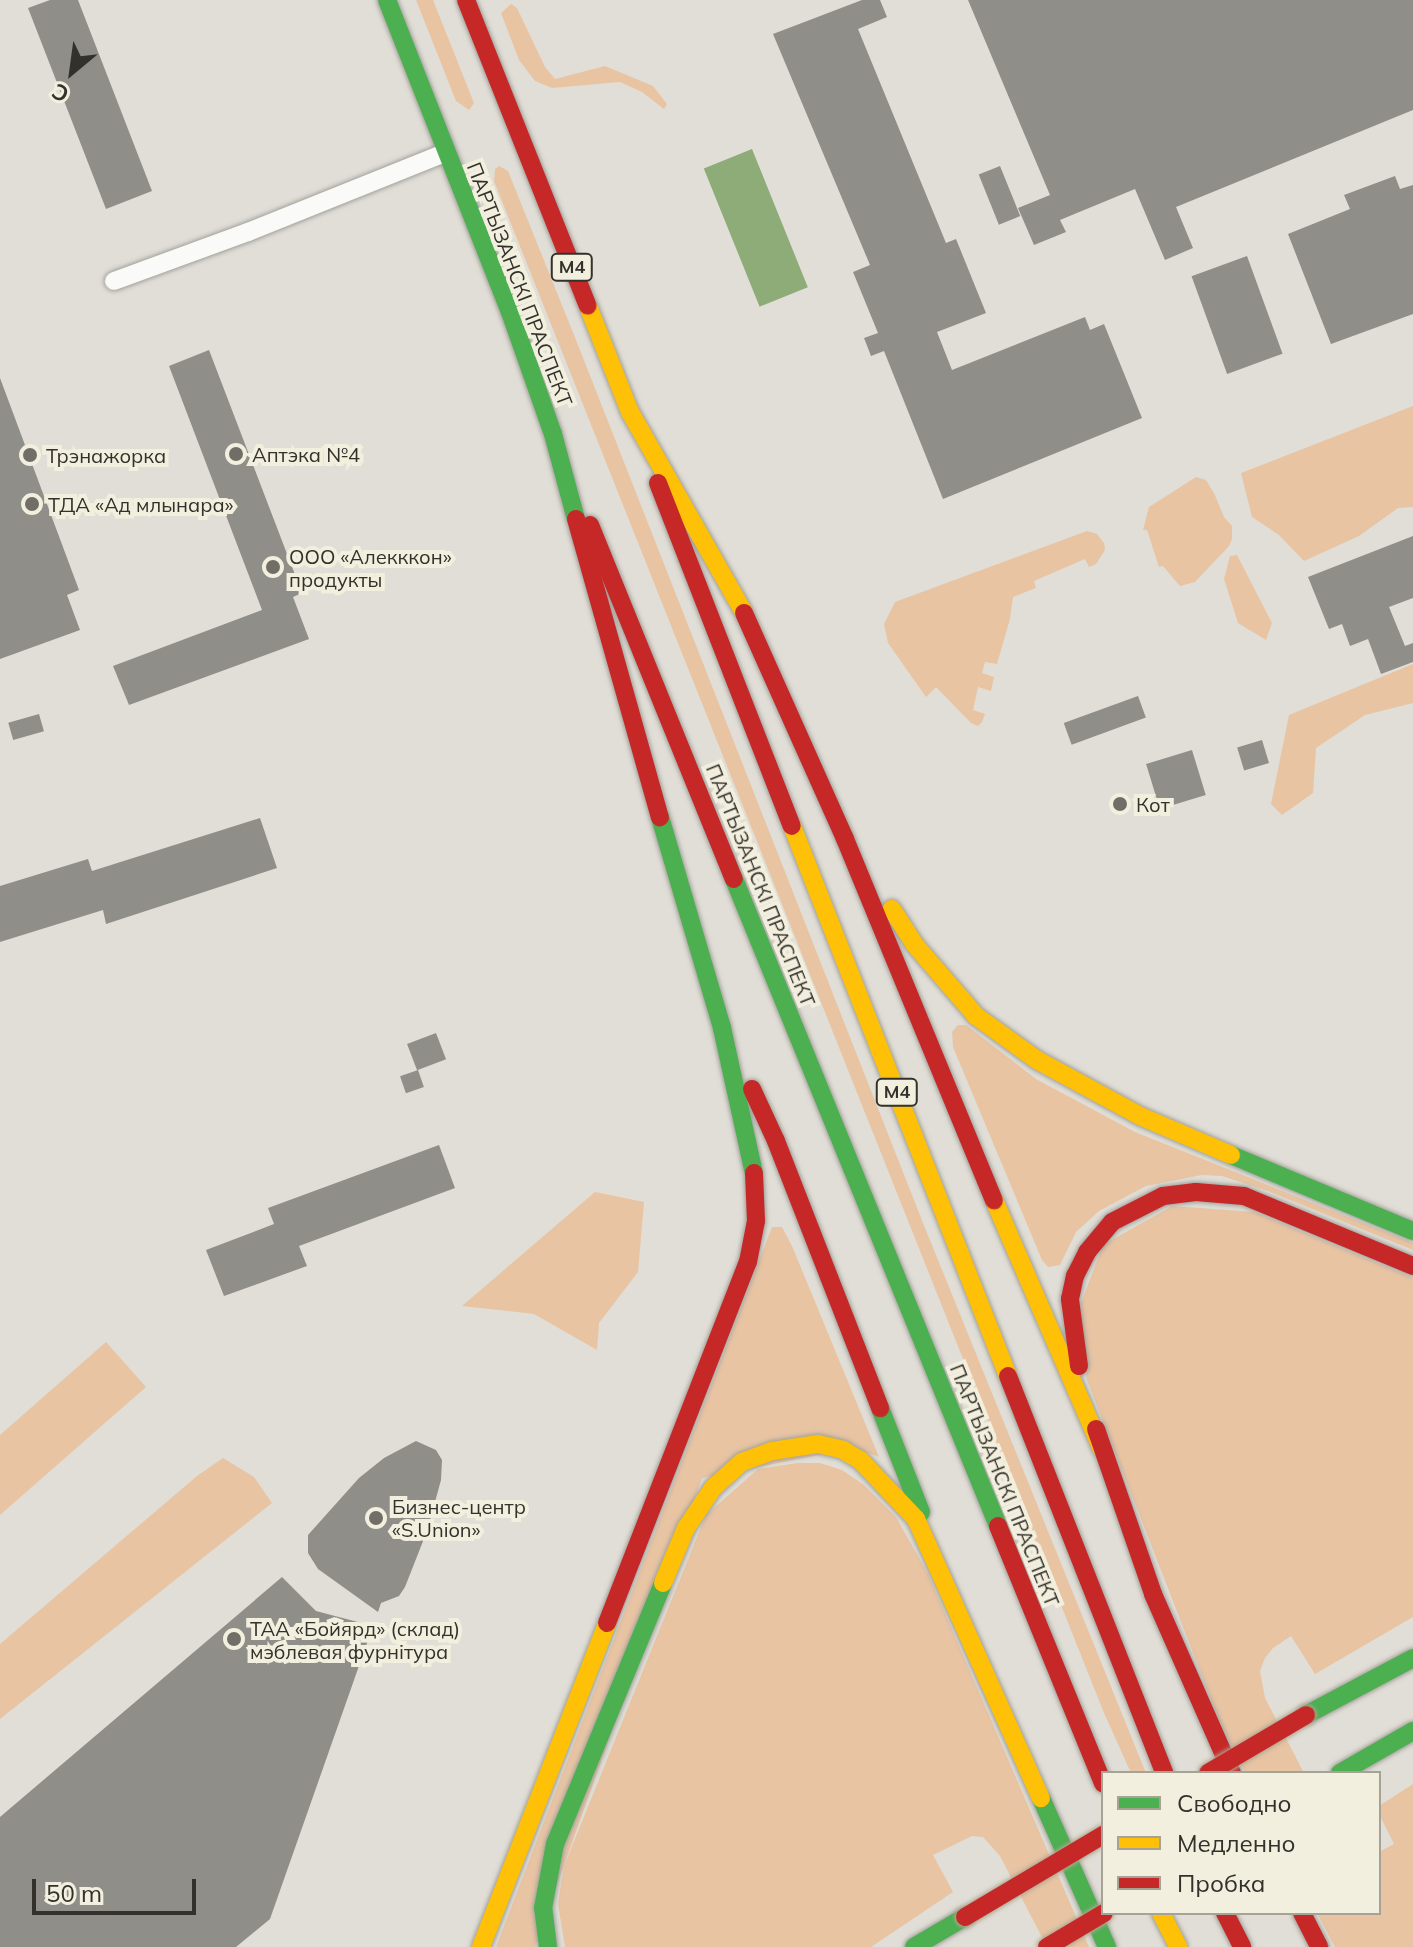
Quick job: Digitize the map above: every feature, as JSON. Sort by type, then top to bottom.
[{"type":"main road","name":"ПАРТЫЗАНСКІ ПРАСПЕКТ","points":[[387,0],[553,434],[1101,1778]]},
{"type":"main road","name":"М4","points":[[466,0],[1163,1771]]},
{"type":"main road","points":[[630,412],[748,620],[845,839],[1036,1302],[1102,1449]]},
{"type":"main road","points":[[481,1947],[748,1262],[756,1221],[756,1183],[750,1143],[722,1028],[610,646],[553,434]]},
{"type":"main road","points":[[845,839],[922,955],[976,1016],[1006,1039],[1087,1089],[1140,1116],[1413,1231]]},
{"type":"main road","points":[[722,1028],[776,1141],[982,1660]]},
{"type":"main road","points":[[1231,1771],[1204,1716],[1153,1594],[1102,1449],[1083,1384],[1070,1299],[1075,1276],[1087,1252],[1112,1222],[1163,1196],[1181,1193],[1244,1196],[1413,1266]]},
{"type":"main road","points":[[548,1947],[543,1908],[547,1875],[572,1803],[686,1528],[713,1488],[742,1462],[772,1451],[818,1444],[843,1450],[861,1461],[916,1519],[982,1660],[1107,1947]]},
{"type":"main road","points":[[1211,1771],[1306,1715],[1413,1658]]},
{"type":"main road","points":[[1343,1771],[1413,1731]]},
{"type":"main road","points":[[913,1947],[1101,1836]]},
{"type":"main road","points":[[1047,1947],[1101,1915]]},
{"type":"main road","points":[[1162,1915],[1178,1947]]},
{"type":"main road","points":[[1226,1915],[1242,1947]]},
{"type":"main road","points":[[1303,1915],[1319,1947]]},
{"type":"street","points":[[114,281],[248,232],[447,152]]},
{"type":"shaded area","points":[[416,0],[433,0],[474,103],[469,110],[456,101]]},
{"type":"shaded area","points":[[511,4],[517,8],[545,67],[555,79],[605,66],[653,86],[667,104],[664,109],[642,92],[620,82],[552,88],[535,81],[519,60],[501,13]]},
{"type":"shaded area","points":[[752,149],[808,287],[760,307],[704,168]]},
{"type":"shaded area","points":[[499,166],[508,171],[923,1223],[1145,1771],[1130,1771],[1104,1713],[494,181],[495,169]]},
{"type":"shaded area","points":[[1413,406],[1413,507],[1398,508],[1359,536],[1304,561],[1279,535],[1252,517],[1241,473]]},
{"type":"shaded area","points":[[1196,477],[1206,480],[1214,493],[1224,517],[1232,526],[1232,539],[1195,582],[1180,586],[1163,566],[1159,567],[1147,530],[1143,530],[1149,507]]},
{"type":"shaded area","points":[[1087,531],[1097,534],[1104,543],[1105,550],[1096,564],[1089,567],[1085,559],[1034,581],[1036,588],[1013,597],[997,664],[985,662],[982,673],[994,677],[991,691],[978,687],[973,710],[985,714],[982,722],[978,726],[971,723],[936,687],[926,697],[888,643],[884,624],[895,602]]},
{"type":"shaded area","points":[[1237,555],[1272,623],[1266,640],[1238,623],[1224,579],[1230,556]]},
{"type":"shaded area","points":[[1413,664],[1413,703],[1365,715],[1316,748],[1313,793],[1282,815],[1271,804],[1289,715]]},
{"type":"shaded area","points":[[958,1025],[966,1025],[1036,1079],[1135,1132],[1413,1243],[1413,1250],[1268,1191],[1222,1176],[1202,1175],[1146,1186],[1099,1211],[1076,1232],[1060,1265],[1048,1267],[1042,1260],[953,1047],[952,1032]]},
{"type":"shaded area","points":[[595,1192],[644,1202],[638,1272],[599,1323],[597,1350],[534,1314],[462,1306]]},
{"type":"shaded area","points":[[1172,1206],[1254,1212],[1413,1278],[1413,1617],[1315,1674],[1291,1636],[1273,1648],[1265,1658],[1260,1671],[1265,1698],[1303,1771],[1245,1771],[1220,1722],[1087,1380],[1078,1311],[1103,1245]]},
{"type":"shaded area","points":[[772,1227],[782,1227],[792,1246],[879,1457],[854,1448],[702,1478],[535,1947],[496,1947]]},
{"type":"shaded area","points":[[106,1342],[146,1387],[0,1515],[0,1435]]},
{"type":"shaded area","points":[[223,1458],[254,1477],[272,1503],[0,1719],[0,1644],[197,1476]]},
{"type":"shaded area","points":[[820,1463],[842,1470],[864,1485],[896,1517],[928,1574],[1089,1947],[1047,1947],[1000,1856],[983,1837],[972,1836],[933,1855],[953,1892],[871,1947],[565,1947],[558,1904],[564,1866],[706,1515],[758,1469]]},
{"type":"shaded area","points":[[1413,1784],[1413,1947],[1335,1947],[1318,1915],[1381,1915],[1381,1851],[1394,1844],[1381,1818],[1381,1805]]},
{"type":"building","points":[[50,0],[78,0],[152,191],[106,209],[28,8]]},
{"type":"building","points":[[862,0],[880,0],[887,17],[858,29],[946,243],[956,239],[986,313],[937,332],[952,370],[1085,317],[1090,330],[1104,324],[1142,418],[943,499],[884,351],[871,356],[864,338],[878,333],[853,272],[870,265],[773,34]]},
{"type":"building","points":[[968,0],[1413,0],[1413,110],[1176,207],[1193,248],[1165,260],[1135,189],[1060,220],[1066,232],[1034,245],[1018,208],[1050,195]]},
{"type":"building","points":[[1000,166],[1020,216],[999,225],[979,175]]},
{"type":"building","points":[[1395,176],[1400,189],[1413,185],[1413,314],[1331,344],[1288,234],[1350,209],[1344,195]]},
{"type":"building","points":[[1247,256],[1283,354],[1227,374],[1192,276]]},
{"type":"building","points":[[209,350],[302,593],[293,597],[309,639],[129,705],[113,666],[262,610],[169,366]]},
{"type":"building","points":[[0,378],[79,590],[67,595],[80,630],[0,659]]},
{"type":"building","points":[[1413,536],[1413,598],[1389,607],[1405,646],[1413,643],[1413,662],[1381,674],[1368,639],[1350,646],[1342,624],[1329,629],[1308,577]]},
{"type":"building","points":[[1138,696],[1146,718],[1072,745],[1064,723]]},
{"type":"building","points":[[39,714],[44,731],[13,740],[8,723]]},
{"type":"building","points":[[1262,740],[1269,763],[1244,771],[1237,748]]},
{"type":"building","points":[[1192,750],[1206,795],[1160,809],[1146,764]]},
{"type":"building","points":[[260,818],[277,868],[106,924],[103,910],[0,942],[0,886],[88,859],[92,871]]},
{"type":"building","points":[[436,1033],[446,1059],[417,1070],[407,1044]]},
{"type":"building","points":[[418,1070],[424,1087],[406,1093],[400,1076]]},
{"type":"building","points":[[439,1145],[455,1188],[299,1246],[307,1266],[224,1296],[206,1250],[274,1224],[268,1208]]},
{"type":"building","name":"Бизнес-центр «S.Union»","points":[[416,1441],[436,1450],[442,1460],[441,1480],[427,1531],[405,1587],[399,1596],[381,1603],[378,1612],[318,1569],[308,1553],[308,1535],[359,1478],[384,1458]]},
{"type":"building","points":[[282,1577],[316,1611],[373,1626],[270,1919],[236,1947],[0,1947],[0,1817]]},
{"type":"traffic: fast","points":[[387,0],[510,312],[553,434],[576,519]]},
{"type":"traffic: fast","points":[[660,817],[722,1028],[754,1173]]},
{"type":"traffic: fast","points":[[734,879],[998,1526]]},
{"type":"traffic: fast","points":[[1231,1155],[1413,1231]]},
{"type":"traffic: fast","points":[[880,1408],[921,1512]]},
{"type":"traffic: fast","points":[[548,1947],[543,1908],[555,1844],[663,1583]]},
{"type":"traffic: fast","points":[[1306,1715],[1413,1658]]},
{"type":"traffic: fast","points":[[1343,1771],[1413,1731]]},
{"type":"traffic: fast","points":[[1041,1798],[1107,1947]]},
{"type":"traffic: fast","points":[[914,1947],[965,1917]]},
{"type":"traffic: slow","points":[[588,306],[630,412],[744,613]]},
{"type":"traffic: slow","points":[[792,826],[1008,1376]]},
{"type":"traffic: slow","points":[[892,909],[915,945],[976,1016],[1037,1060],[1140,1116],[1231,1155]]},
{"type":"traffic: slow","points":[[994,1200],[1102,1449]]},
{"type":"traffic: slow","points":[[663,1583],[686,1528],[713,1488],[742,1462],[772,1451],[818,1444],[843,1450],[861,1461],[916,1519],[1041,1798]]},
{"type":"traffic: slow","points":[[481,1947],[607,1623]]},
{"type":"traffic: slow","points":[[1162,1915],[1178,1947]]},
{"type":"traffic: jam","points":[[466,0],[588,306]]},
{"type":"traffic: jam","points":[[658,483],[792,826]]},
{"type":"traffic: jam","points":[[576,519],[660,817]]},
{"type":"traffic: jam","points":[[590,525],[734,879]]},
{"type":"traffic: jam","points":[[744,613],[845,839],[994,1200]]},
{"type":"traffic: jam","points":[[752,1089],[776,1141],[880,1408]]},
{"type":"traffic: jam","points":[[607,1623],[748,1262],[756,1221],[754,1173]]},
{"type":"traffic: jam","points":[[1079,1366],[1070,1299],[1075,1276],[1087,1252],[1112,1222],[1163,1196],[1196,1192],[1244,1196],[1413,1266]]},
{"type":"traffic: jam","points":[[1008,1376],[1163,1771]]},
{"type":"traffic: jam","points":[[1096,1429],[1153,1594],[1231,1771]]},
{"type":"traffic: jam","points":[[998,1526],[1101,1778]]},
{"type":"traffic: jam","points":[[1211,1771],[1306,1715]]},
{"type":"traffic: jam","points":[[965,1917],[1101,1836]]},
{"type":"traffic: jam","points":[[1047,1947],[1101,1915]]},
{"type":"traffic: jam","points":[[1226,1915],[1242,1947]]},
{"type":"traffic: jam","points":[[1303,1915],[1319,1947]]},
{"type":"place","name":"Аптэка №4","points":[[236,454]]},
{"type":"place","name":"Трэнажорка","points":[[30,455]]},
{"type":"place","name":"ТДА «Ад млынара»","points":[[32,504]]},
{"type":"place","name":"ООО «Алекккон» продукты","points":[[273,567]]},
{"type":"place","name":"Кот","points":[[1120,804]]},
{"type":"place","name":"Бизнес-центр «S.Union»","points":[[376,1518]]},
{"type":"place","name":"ТАА «Бойярд» (склад) мэблевая фурнітура","points":[[234,1639]]}]
